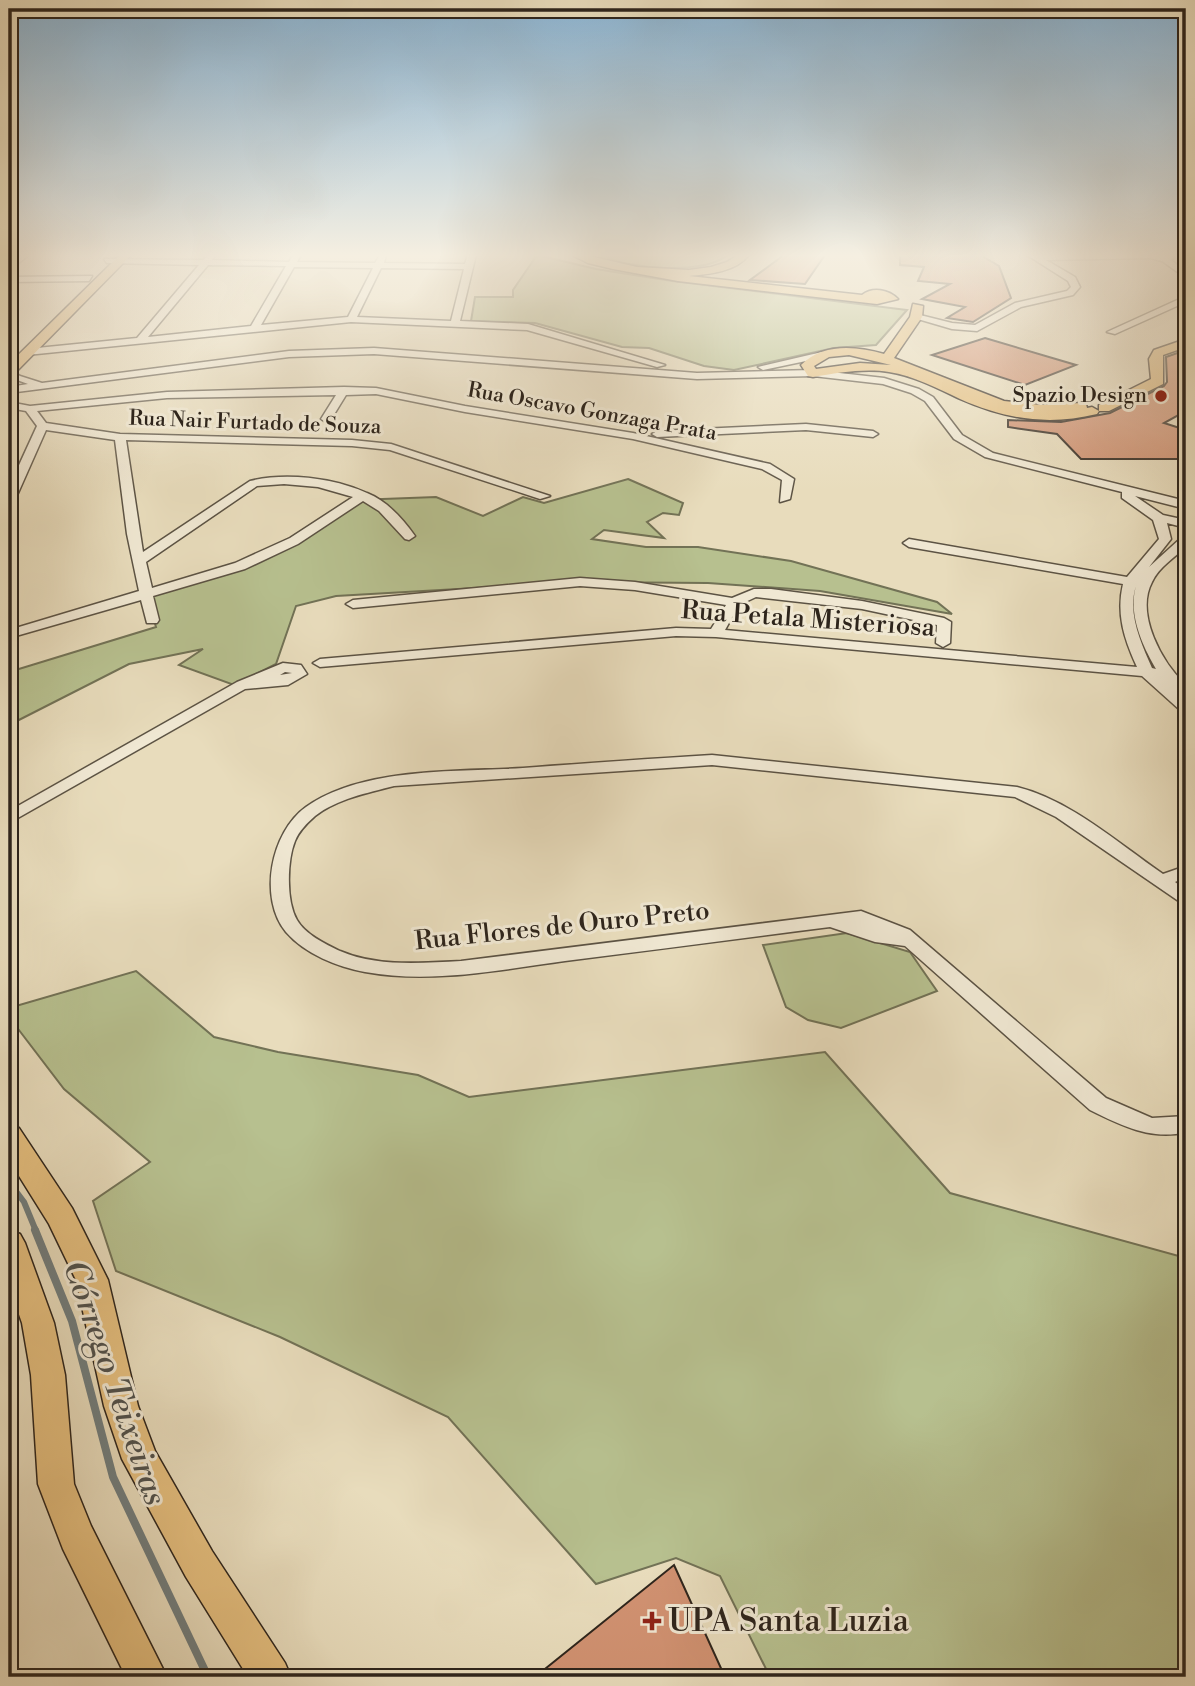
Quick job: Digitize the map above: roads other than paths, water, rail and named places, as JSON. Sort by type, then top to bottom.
[{"type":"main road","points":[[10,353],[29,334]]},
{"type":"main road","points":[[9,372],[45,334]]},
{"type":"main road","points":[[903,334],[892,352],[863,360],[813,373],[807,365],[822,355],[843,353],[863,360],[906,372],[1007,412],[1061,416],[1158,381],[1154,359],[1158,353],[1186,344]]},
{"type":"main road","points":[[892,352],[908,365],[999,404],[1037,409],[1092,407]]},
{"type":"main road","points":[[9,1136],[61,1217],[92,1280],[121,1406],[140,1459],[200,1564],[271,1677]]},
{"type":"main road","points":[[9,1243],[38,1324],[48,1375],[56,1484],[76,1536],[147,1677]]},
{"type":"street","points":[[141,339],[146,334]]},
{"type":"street","points":[[31,348],[57,349],[196,334]]},
{"type":"street","points":[[557,334],[703,376],[822,355]]},
{"type":"street","points":[[9,390],[289,354],[374,351],[703,376],[813,373],[884,381]]},
{"type":"street","points":[[863,360],[863,372],[915,391],[929,399],[958,437],[971,446],[1004,460],[1183,504]]},
{"type":"street","points":[[9,372],[30,383],[56,384]]},
{"type":"street","points":[[326,419],[344,390]]},
{"type":"street","name":"Rua Oscavo Gonzaga Prata","points":[[30,409],[167,395],[376,391],[465,409],[633,436],[766,466],[789,479],[785,499]]},
{"type":"street","points":[[9,405],[30,409],[42,426],[9,500]]},
{"type":"street","name":"Rua Nair Furtado de Souza","points":[[42,426],[120,437],[352,443],[391,447],[544,496]]},
{"type":"street","points":[[633,436],[806,427],[873,434]]},
{"type":"street","points":[[120,437],[139,561],[152,620]]},
{"type":"street","points":[[139,561],[254,483],[268,480],[336,487],[363,495],[382,507],[409,536]]},
{"type":"street","points":[[1105,484],[1158,516],[1186,524]]},
{"type":"street","points":[[9,634],[240,566],[294,541],[363,495]]},
{"type":"street","points":[[1183,504],[1161,507],[1156,512],[1165,539],[1125,604],[1132,640],[1147,673],[1186,708]]},
{"type":"street","points":[[1137,582],[1186,540]]},
{"type":"street","points":[[909,542],[1137,582]]},
{"type":"street","points":[[353,604],[580,582],[635,586],[734,602],[754,593],[771,593],[876,608],[944,622],[943,643]]},
{"type":"street","points":[[1137,582],[1145,631],[1167,674],[1186,693]]},
{"type":"street","points":[[716,633],[734,602]]},
{"type":"street","name":"Rua Petala Misteriosa","points":[[280,673],[320,663],[676,632],[716,633],[1167,674]]},
{"type":"street","points":[[9,818],[242,685],[280,673],[299,677],[320,663]]},
{"type":"street","name":"Rua Flores de Ouro Preto","points":[[1186,898],[1062,813],[1017,792],[712,760],[394,781],[357,790],[326,803],[301,819],[286,842],[282,871],[282,901],[288,921],[307,939],[337,957],[403,970],[461,968],[861,917],[883,925],[911,941],[1098,1104],[1134,1122],[1174,1129],[1186,1124]]},
{"type":"street","points":[[1163,880],[1186,871]]},
{"type":"waterway","name":"Córrego Teixeiras","points":[[9,1182],[24,1202],[36,1231]]},
{"type":"waterway","name":"Córrego Teixeiras","points":[[35,1230],[72,1321],[113,1477],[208,1677]]},
{"type":"place","name":"Spazio Design","points":[[1161,396]]},
{"type":"place","name":"UPA Santa Luzia","points":[[652,1621]]}]
